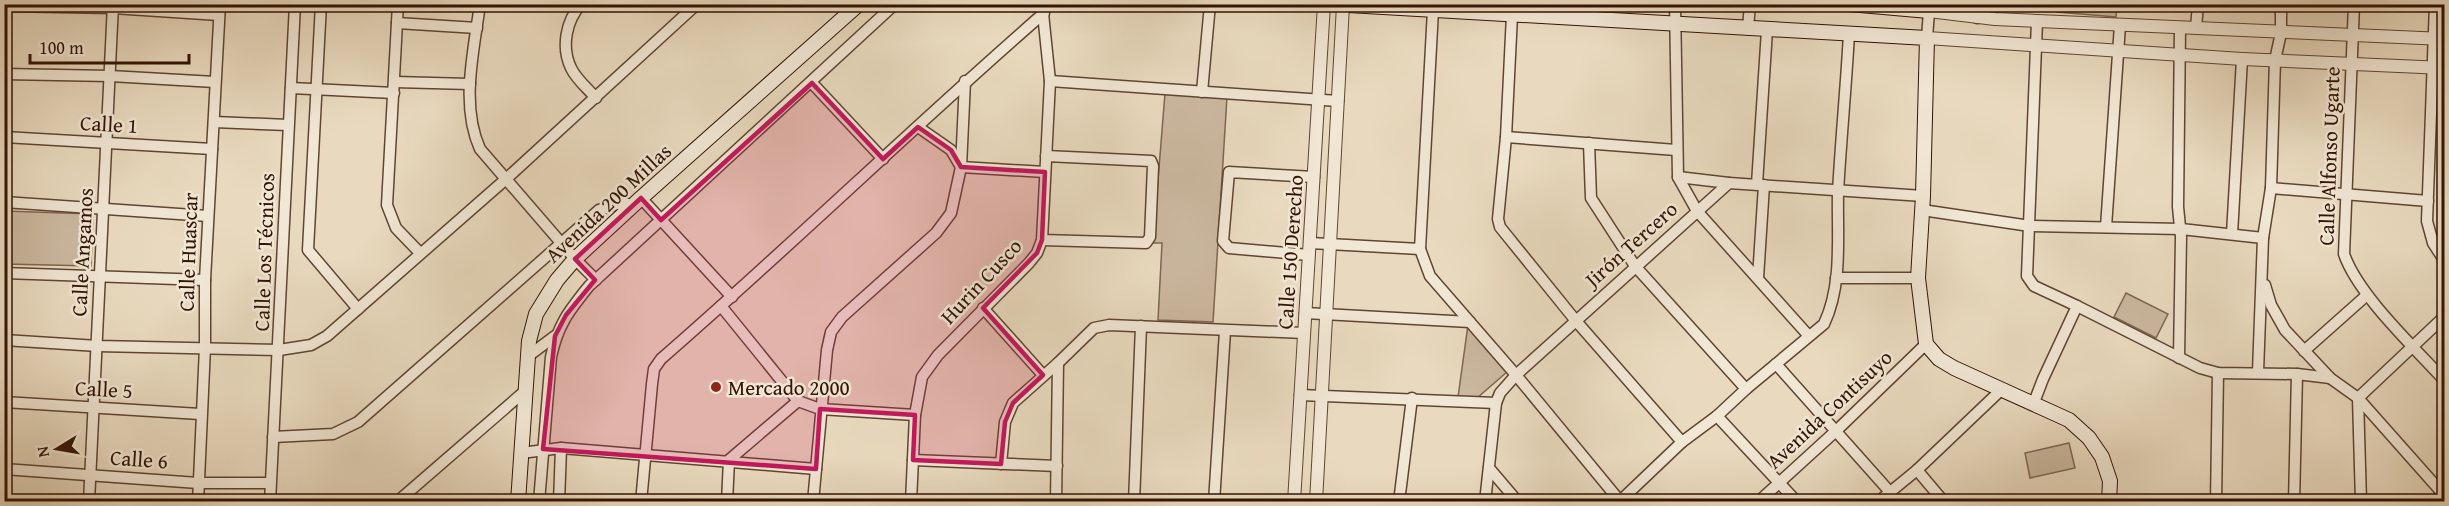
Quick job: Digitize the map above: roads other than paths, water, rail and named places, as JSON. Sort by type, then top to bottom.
[{"type":"main road","points":[[1849,4],[1903,6],[1929,11]]},
{"type":"main road","points":[[1337,5],[1927,39],[1918,278],[1926,344],[1939,359],[2069,420],[2089,438],[2102,457],[2110,481],[2109,501]]},
{"type":"main road","name":"Avenida 200 Millas","points":[[518,501],[527,357],[532,328],[544,298],[575,260],[638,201],[856,6]]},
{"type":"street","name":"Calle Los Técnicos","points":[[270,501],[295,4]]},
{"type":"street","points":[[321,4],[308,250],[358,309]]},
{"type":"street","points":[[398,4],[387,205],[396,228],[420,254]]},
{"type":"street","points":[[480,4],[470,84],[475,138],[480,149],[575,260],[596,280]]},
{"type":"street","points":[[581,4],[569,21],[566,32],[568,58],[571,68],[596,98]]},
{"type":"street","points":[[4,340],[98,346],[279,350],[310,345],[327,336],[506,179],[697,4]]},
{"type":"street","points":[[539,501],[551,357],[555,336],[566,315],[596,280],[813,83],[895,4]]},
{"type":"street","points":[[1202,92],[1210,4]]},
{"type":"street","name":"Calle 150 Derecho","points":[[1294,501],[1324,4]]},
{"type":"street","points":[[1675,4],[1678,177],[1697,211],[1809,335]]},
{"type":"street","points":[[1748,28],[1749,4]]},
{"type":"street","points":[[1977,18],[1978,4]]},
{"type":"street","points":[[2196,28],[2198,4]]},
{"type":"street","points":[[2258,372],[2263,238],[2271,188],[2275,60],[2281,33],[2281,4]]},
{"type":"street","name":"Calle Alfonso Ugarte","points":[[2354,4],[2344,254],[2349,268],[2367,295],[2445,380]]},
{"type":"street","points":[[2435,4],[2439,39],[2428,201],[2429,232],[2445,260]]},
{"type":"street","name":"Calle 150 Derecho","points":[[1316,501],[1338,101],[1337,5]]},
{"type":"street","points":[[4,6],[113,6],[220,10]]},
{"type":"street","name":"Calle Angamos","points":[[89,501],[113,6]]},
{"type":"street","points":[[641,501],[654,369],[661,359],[918,127],[1043,9]]},
{"type":"street","name":"Hurin Cusco","points":[[911,501],[915,415],[922,377],[928,367],[983,308],[1029,263],[1037,253],[1042,240],[1050,81],[1043,9]]},
{"type":"street","name":"Calle Huascar","points":[[198,501],[200,414],[205,347],[205,280],[220,10]]},
{"type":"street","points":[[1433,10],[1420,249],[1430,276],[1516,375],[1619,501],[1682,442],[1717,416],[1824,324],[1831,309],[1836,278],[1849,34]]},
{"type":"street","points":[[2438,67],[2242,59],[1927,39],[1929,11],[1977,18],[2352,37],[2439,39]]},
{"type":"street","points":[[1512,15],[1506,137],[1498,219],[1500,227],[1576,321],[1682,442]]},
{"type":"street","points":[[2037,21],[2027,276],[2034,286],[2200,368],[2218,373],[2258,372],[2330,378]]},
{"type":"street","points":[[397,23],[477,28]]},
{"type":"street","points":[[2106,227],[2120,25]]},
{"type":"street","points":[[2179,358],[2181,229],[2178,207],[2178,55],[2180,28]]},
{"type":"street","points":[[1758,278],[1767,30]]},
{"type":"street","points":[[2232,234],[2242,59]]},
{"type":"street","points":[[4,74],[110,76],[215,82]]},
{"type":"street","points":[[813,501],[820,409],[831,332],[842,317],[936,233],[945,222],[955,200],[961,167],[965,81]]},
{"type":"street","points":[[1050,81],[1338,101]]},
{"type":"street","points":[[813,83],[883,159]]},
{"type":"street","points":[[291,88],[470,84]]},
{"type":"street","points":[[214,122],[288,125]]},
{"type":"street","points":[[918,127],[951,150],[961,167]]},
{"type":"street","name":"Calle 1","points":[[4,137],[212,149]]},
{"type":"street","points":[[1506,137],[1676,150]]},
{"type":"street","points":[[1589,143],[1591,198],[1635,266],[1746,389]]},
{"type":"street","points":[[1042,240],[1146,243],[1150,237],[1154,166],[1151,161],[1046,156]]},
{"type":"street","points":[[961,167],[1045,172]]},
{"type":"street","points":[[1314,177],[1229,172],[1223,241],[1229,248],[1309,249],[1329,244],[1420,249]]},
{"type":"street","points":[[1678,177],[1729,183],[1839,190],[1922,203],[2030,226],[2181,229],[2263,238]]},
{"type":"street","name":"Jirón Tercero","points":[[1485,501],[1496,403],[1500,393],[1516,375],[1729,183]]},
{"type":"street","points":[[2271,188],[2428,201]]},
{"type":"street","points":[[273,437],[333,434],[358,422],[599,210],[617,204],[638,201],[661,220],[732,297]]},
{"type":"street","points":[[4,202],[208,216]]},
{"type":"street","points":[[4,273],[205,280]]},
{"type":"street","points":[[2262,276],[2284,330],[2330,378],[2358,398],[2445,495]]},
{"type":"street","points":[[1836,278],[1918,278]]},
{"type":"street","points":[[2304,351],[2367,295]]},
{"type":"street","points":[[721,306],[798,401],[820,409],[915,415]]},
{"type":"street","points":[[2033,405],[2077,306]]},
{"type":"street","points":[[983,308],[1043,375]]},
{"type":"street","points":[[1305,313],[1470,322]]},
{"type":"street","points":[[2361,501],[2358,398],[2445,317]]},
{"type":"street","points":[[1001,464],[1005,422],[1013,403],[1094,328],[1108,325],[1304,333]]},
{"type":"street","points":[[1134,501],[1141,326]]},
{"type":"street","points":[[1214,501],[1226,331]]},
{"type":"street","points":[[527,357],[555,336]]},
{"type":"street","name":"Avenida Contisuyo","points":[[1758,501],[1837,430],[1926,344]]},
{"type":"street","points":[[1056,501],[1058,363]]},
{"type":"street","points":[[1776,364],[1890,492]]},
{"type":"street","points":[[2216,501],[2218,373]]},
{"type":"street","points":[[2294,501],[2297,374]]},
{"type":"street","points":[[397,501],[525,390]]},
{"type":"street","points":[[1878,501],[1917,470],[2001,390]]},
{"type":"street","points":[[1300,395],[1496,403]]},
{"type":"street","points":[[1399,501],[1412,398]]},
{"type":"street","points":[[727,501],[729,460],[798,401]]},
{"type":"street","name":"Calle 5","points":[[4,402],[200,414]]},
{"type":"street","points":[[1717,416],[1797,501]]},
{"type":"street","points":[[521,453],[561,448],[729,460],[816,469]]},
{"type":"street","points":[[559,501],[561,448]]},
{"type":"street","points":[[913,460],[1057,466]]},
{"type":"street","points":[[1489,468],[1518,501]]},
{"type":"street","name":"Calle 6","points":[[4,470],[92,474],[198,483],[270,483]]},
{"type":"street","points":[[1917,470],[1944,501]]},
{"type":"place","name":"Mercado 2000","points":[[716,387]]}]
